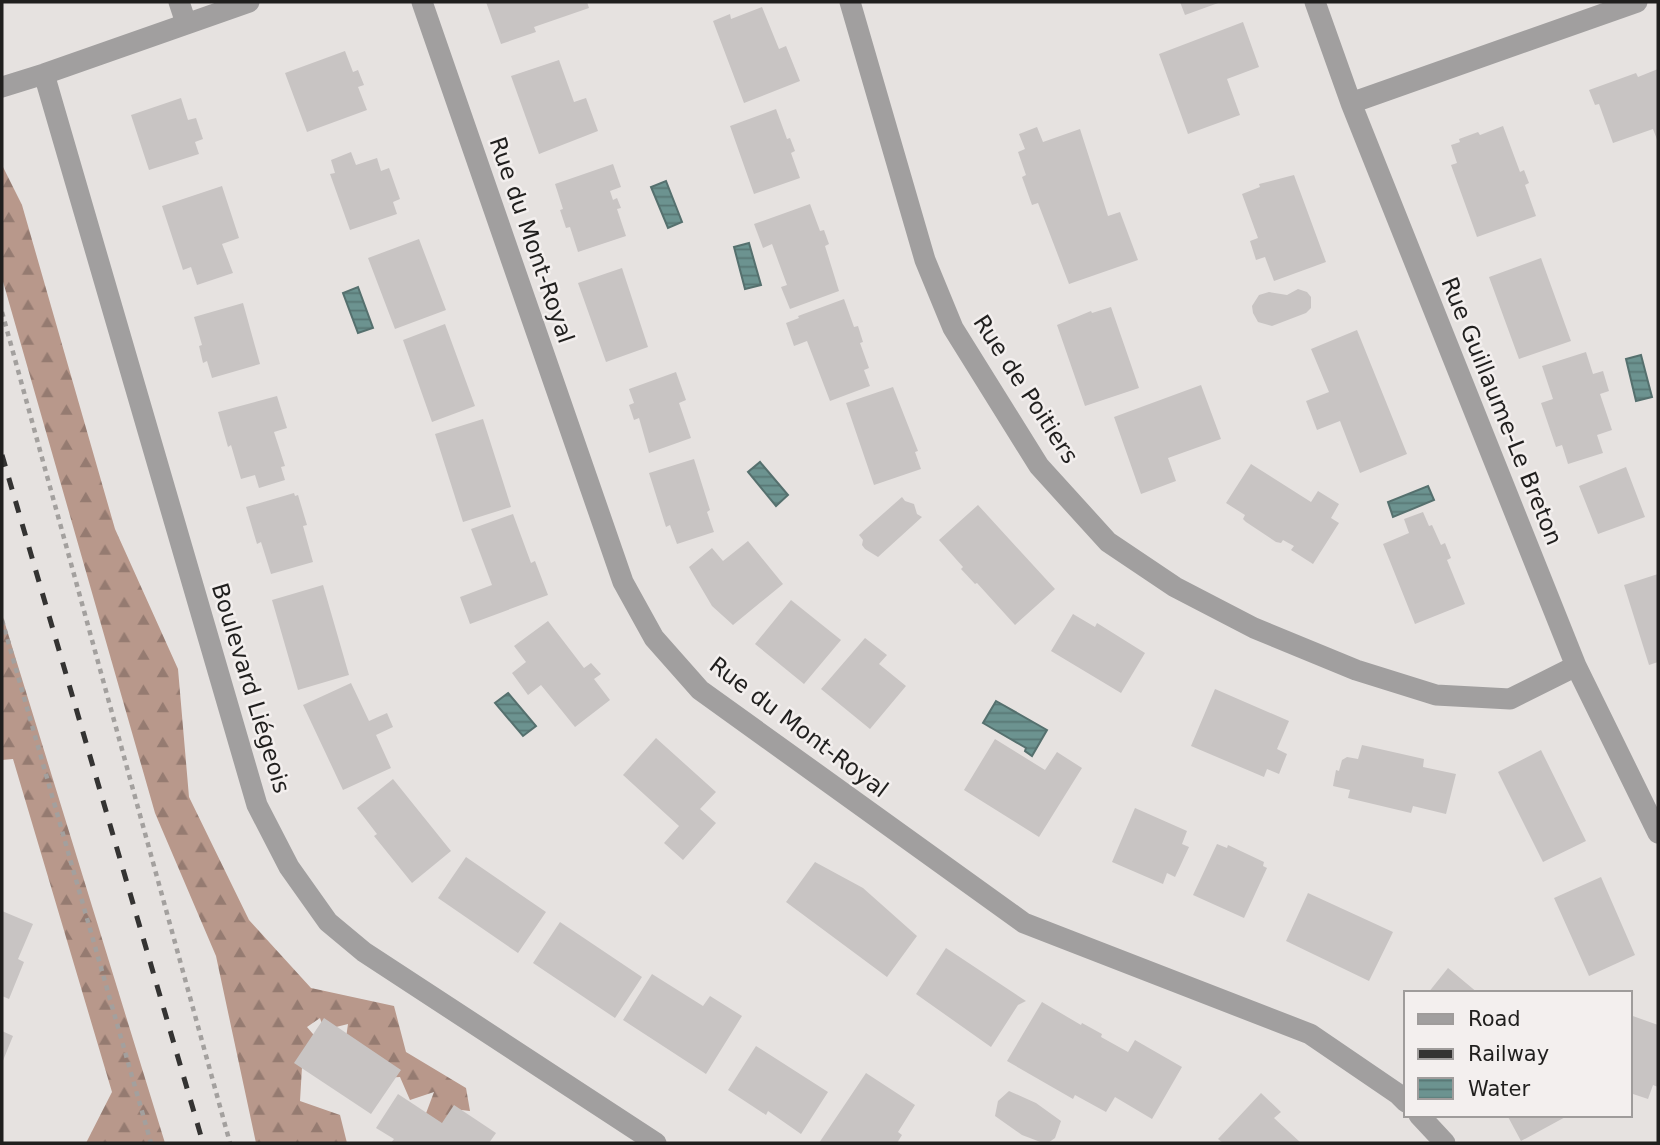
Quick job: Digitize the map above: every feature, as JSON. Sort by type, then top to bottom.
[{"type":"street","points":[[179,2],[186,23]]},
{"type":"street","points":[[2,87],[249,2]]},
{"type":"street","name":"Rue du Mont-Royal","points":[[422,2],[623,582],[654,638],[700,690],[1024,923],[1310,1034],[1404,1100]]},
{"type":"street","name":"Rue de Poitiers","points":[[850,2],[925,260],[953,328],[1039,466],[1108,542],[1175,587],[1254,628],[1356,670],[1436,695],[1510,699],[1576,666]]},
{"type":"street","name":"Rue Guillaume-Le Breton","points":[[1315,2],[1351,103],[1576,666],[1658,833]]},
{"type":"street","points":[[1351,103],[1637,2]]},
{"type":"street","name":"Boulevard Liégeois","points":[[44,74],[257,805],[289,867],[328,922],[364,952],[656,1143]]},
{"type":"street","points":[[1421,1117],[1446,1143]]},
{"type":"path","points":[[2,312],[230,1143]]},
{"type":"path","points":[[2,620],[151,1143]]},
{"type":"green space","points":[[3,167],[22,205],[115,529],[178,669],[189,797],[249,920],[311,988],[394,1006],[406,1052],[466,1088],[470,1111],[453,1109],[452,1143],[425,1143],[425,1116],[434,1092],[410,1100],[400,1077],[382,1078],[344,1052],[348,1024],[324,1030],[320,1018],[307,1027],[324,1047],[302,1067],[300,1101],[340,1115],[347,1143],[256,1143],[216,956],[155,813],[2,278]]},
{"type":"green space","points":[[2,614],[165,1143],[86,1143],[112,1092],[13,759],[2,760]]},
{"type":"water","points":[[666,181],[682,222],[668,228],[651,187]]},
{"type":"water","points":[[749,243],[761,285],[745,289],[734,247]]},
{"type":"water","points":[[358,287],[373,328],[358,333],[343,293]]},
{"type":"water","points":[[1641,355],[1652,397],[1636,401],[1626,359]]},
{"type":"water","points":[[760,462],[788,495],[776,506],[748,472]]},
{"type":"water","points":[[1428,486],[1434,500],[1393,517],[1388,502]]},
{"type":"water","points":[[508,693],[536,726],[523,736],[495,703]]},
{"type":"water","points":[[996,701],[1047,730],[1032,756],[1025,751],[1026,748],[983,723]]},
{"type":"building","points":[[486,2],[587,2],[589,8],[534,27],[536,32],[501,44]]},
{"type":"building","points":[[1180,2],[1221,2],[1185,15]]},
{"type":"building","points":[[762,7],[779,49],[786,46],[800,81],[744,103],[713,21],[730,14],[731,19]]},
{"type":"building","points":[[1243,22],[1259,67],[1227,79],[1240,115],[1188,134],[1159,54]]},
{"type":"building","points":[[345,51],[353,72],[358,70],[364,85],[358,87],[367,110],[307,132],[285,73]]},
{"type":"building","points":[[559,60],[574,102],[586,98],[598,131],[539,154],[511,76]]},
{"type":"building","points":[[1658,69],[1658,142],[1653,129],[1613,143],[1599,104],[1595,105],[1589,90],[1636,73],[1638,77]]},
{"type":"building","points":[[181,98],[188,120],[196,118],[203,139],[195,142],[199,154],[149,170],[131,115]]},
{"type":"building","points":[[776,109],[787,139],[790,138],[795,151],[791,153],[800,178],[754,194],[730,126]]},
{"type":"building","points":[[1503,126],[1520,172],[1524,170],[1529,183],[1525,185],[1536,216],[1477,237],[1451,165],[1457,163],[1451,145],[1478,132],[1480,135]]},
{"type":"building","points":[[1037,127],[1043,142],[1080,129],[1108,216],[1120,212],[1138,260],[1069,284],[1038,203],[1032,205],[1022,177],[1026,175],[1018,152],[1025,149],[1019,134]]},
{"type":"building","points":[[351,152],[356,165],[377,158],[381,171],[389,168],[400,199],[393,202],[397,214],[350,230],[330,174],[335,173],[331,160]]},
{"type":"building","points":[[613,164],[621,187],[610,191],[613,200],[617,198],[621,208],[617,209],[626,236],[578,252],[570,227],[566,228],[555,184]]},
{"type":"building","points":[[1294,175],[1326,262],[1274,281],[1265,257],[1256,260],[1250,241],[1258,238],[1242,194],[1260,187],[1259,184]]},
{"type":"building","points":[[222,186],[239,238],[222,244],[233,273],[197,285],[191,267],[183,270],[162,206]]},
{"type":"building","points":[[810,204],[820,231],[824,230],[829,244],[825,246],[839,291],[790,309],[781,287],[787,285],[772,244],[763,248],[754,224]]},
{"type":"building","points":[[419,239],[446,310],[395,329],[368,258]]},
{"type":"building","points":[[1541,258],[1571,341],[1519,359],[1489,277]]},
{"type":"building","points":[[622,268],[648,347],[606,362],[578,283]]},
{"type":"building","points":[[1298,289],[1307,292],[1311,297],[1311,308],[1306,313],[1272,326],[1258,322],[1252,306],[1259,295],[1269,292],[1287,295]]},
{"type":"building","points":[[844,299],[854,327],[858,326],[863,342],[860,343],[869,368],[864,370],[870,386],[830,401],[807,341],[794,346],[786,323]]},
{"type":"building","points":[[243,303],[260,364],[212,378],[207,361],[203,363],[199,346],[202,345],[194,317]]},
{"type":"building","points":[[1111,307],[1139,388],[1085,406],[1057,325],[1091,311],[1092,313]]},
{"type":"building","points":[[445,324],[475,406],[432,422],[403,340]]},
{"type":"building","points":[[1357,330],[1407,454],[1360,473],[1340,421],[1317,430],[1306,401],[1329,392],[1311,349]]},
{"type":"building","points":[[1586,352],[1593,374],[1603,371],[1609,391],[1600,394],[1612,430],[1597,435],[1603,453],[1568,464],[1562,445],[1556,447],[1541,403],[1553,399],[1542,366]]},
{"type":"building","points":[[676,372],[686,400],[679,403],[691,438],[649,453],[639,418],[634,420],[629,405],[634,403],[629,389]]},
{"type":"building","points":[[1201,385],[1221,439],[1168,458],[1176,481],[1141,494],[1114,417]]},
{"type":"building","points":[[893,387],[918,451],[915,452],[921,469],[874,485],[846,403]]},
{"type":"building","points":[[277,396],[287,428],[274,432],[285,466],[281,467],[285,480],[259,488],[255,475],[241,479],[218,412]]},
{"type":"building","points":[[483,419],[511,507],[463,522],[435,434]]},
{"type":"building","points":[[694,459],[714,532],[677,544],[670,525],[666,527],[649,473]]},
{"type":"building","points":[[1251,464],[1311,502],[1318,491],[1339,504],[1331,518],[1339,523],[1313,564],[1291,550],[1294,546],[1283,540],[1281,543],[1276,542],[1246,522],[1243,519],[1245,515],[1226,503]]},
{"type":"building","points":[[1626,467],[1645,517],[1598,534],[1579,486]]},
{"type":"building","points":[[294,493],[295,496],[298,495],[307,525],[303,526],[313,562],[271,574],[261,542],[257,544],[246,507]]},
{"type":"building","points":[[902,497],[914,504],[917,514],[922,517],[878,557],[865,549],[859,535]]},
{"type":"building","points":[[978,505],[1055,589],[1015,625],[961,569],[963,567],[939,540]]},
{"type":"building","points":[[1423,512],[1441,545],[1445,543],[1451,558],[1447,560],[1465,604],[1415,624],[1383,544],[1409,533],[1404,519]]},
{"type":"building","points":[[513,514],[531,563],[535,561],[548,595],[470,624],[460,597],[492,585],[471,529]]},
{"type":"building","points":[[748,541],[783,584],[733,625],[712,606],[689,567],[712,548],[723,561]]},
{"type":"building","points":[[1658,574],[1658,662],[1649,665],[1624,585]]},
{"type":"building","points":[[323,585],[349,675],[298,690],[272,600]]},
{"type":"building","points":[[791,600],[841,640],[804,684],[755,644]]},
{"type":"building","points":[[1073,614],[1095,627],[1097,623],[1145,653],[1121,693],[1051,651]]},
{"type":"building","points":[[548,621],[584,668],[591,663],[601,674],[594,679],[610,700],[575,727],[541,685],[528,695],[512,673],[526,662],[514,646]]},
{"type":"building","points":[[865,638],[887,655],[879,664],[906,686],[870,729],[821,689]]},
{"type":"building","points":[[351,683],[369,721],[387,713],[393,727],[376,735],[391,768],[343,790],[303,705]]},
{"type":"building","points":[[1215,689],[1289,721],[1277,749],[1287,754],[1279,774],[1267,769],[1264,777],[1191,746]]},
{"type":"building","points":[[656,738],[716,792],[700,809],[716,823],[683,860],[664,843],[679,826],[623,775]]},
{"type":"building","points":[[995,739],[1045,770],[1057,752],[1082,768],[1039,837],[964,790]]},
{"type":"building","points":[[1362,745],[1424,759],[1423,767],[1456,774],[1446,814],[1413,806],[1411,813],[1348,798],[1350,790],[1333,786],[1336,770],[1339,771],[1342,760],[1347,757],[1358,759]]},
{"type":"building","points":[[1541,750],[1586,841],[1543,862],[1498,772]]},
{"type":"building","points":[[393,779],[451,851],[412,883],[374,836],[377,834],[357,808]]},
{"type":"building","points":[[1135,808],[1187,831],[1182,844],[1189,847],[1175,877],[1167,873],[1163,884],[1112,862]]},
{"type":"building","points":[[1217,844],[1227,848],[1228,845],[1264,862],[1263,866],[1267,868],[1244,918],[1193,895]]},
{"type":"building","points":[[466,857],[546,912],[518,953],[438,898]]},
{"type":"building","points":[[815,862],[863,888],[917,936],[887,977],[786,902]]},
{"type":"building","points":[[1601,877],[1635,955],[1589,976],[1554,898]]},
{"type":"building","points":[[1308,893],[1393,932],[1369,981],[1286,941]]},
{"type":"building","points":[[2,911],[33,924],[18,959],[24,962],[9,999],[2,996]]},
{"type":"building","points":[[560,922],[642,977],[615,1018],[533,963]]},
{"type":"building","points":[[946,948],[1026,1001],[1018,1005],[991,1047],[916,994]]},
{"type":"building","points":[[1448,968],[1476,991],[1430,991]]},
{"type":"building","points":[[652,974],[703,1006],[710,996],[742,1016],[706,1074],[623,1020]]},
{"type":"building","points":[[1042,1002],[1102,1034],[1101,1037],[1128,1052],[1135,1040],[1182,1067],[1152,1119],[1115,1097],[1106,1112],[1075,1095],[1073,1099],[1007,1061]]},
{"type":"building","points":[[1632,1016],[1658,1025],[1658,1087],[1653,1085],[1648,1099],[1632,1094]]},
{"type":"building","points":[[324,1018],[401,1070],[371,1114],[294,1063]]},
{"type":"building","points":[[2,1031],[13,1036],[2,1063]]},
{"type":"building","points":[[756,1046],[828,1092],[801,1134],[768,1111],[766,1115],[728,1090]]},
{"type":"building","points":[[866,1073],[915,1105],[898,1132],[902,1135],[897,1143],[819,1143]]},
{"type":"building","points":[[1009,1091],[1036,1103],[1061,1121],[1055,1138],[1043,1143],[1022,1135],[995,1116],[998,1101]]},
{"type":"building","points":[[1261,1093],[1281,1112],[1274,1118],[1301,1143],[1223,1143],[1218,1139]]},
{"type":"building","points":[[398,1094],[442,1123],[454,1105],[496,1133],[489,1143],[391,1143],[394,1139],[376,1128]]},
{"type":"building","points":[[1508,1117],[1565,1117],[1521,1141]]},
{"type":"railway","points":[[2,455],[203,1143]]}]
